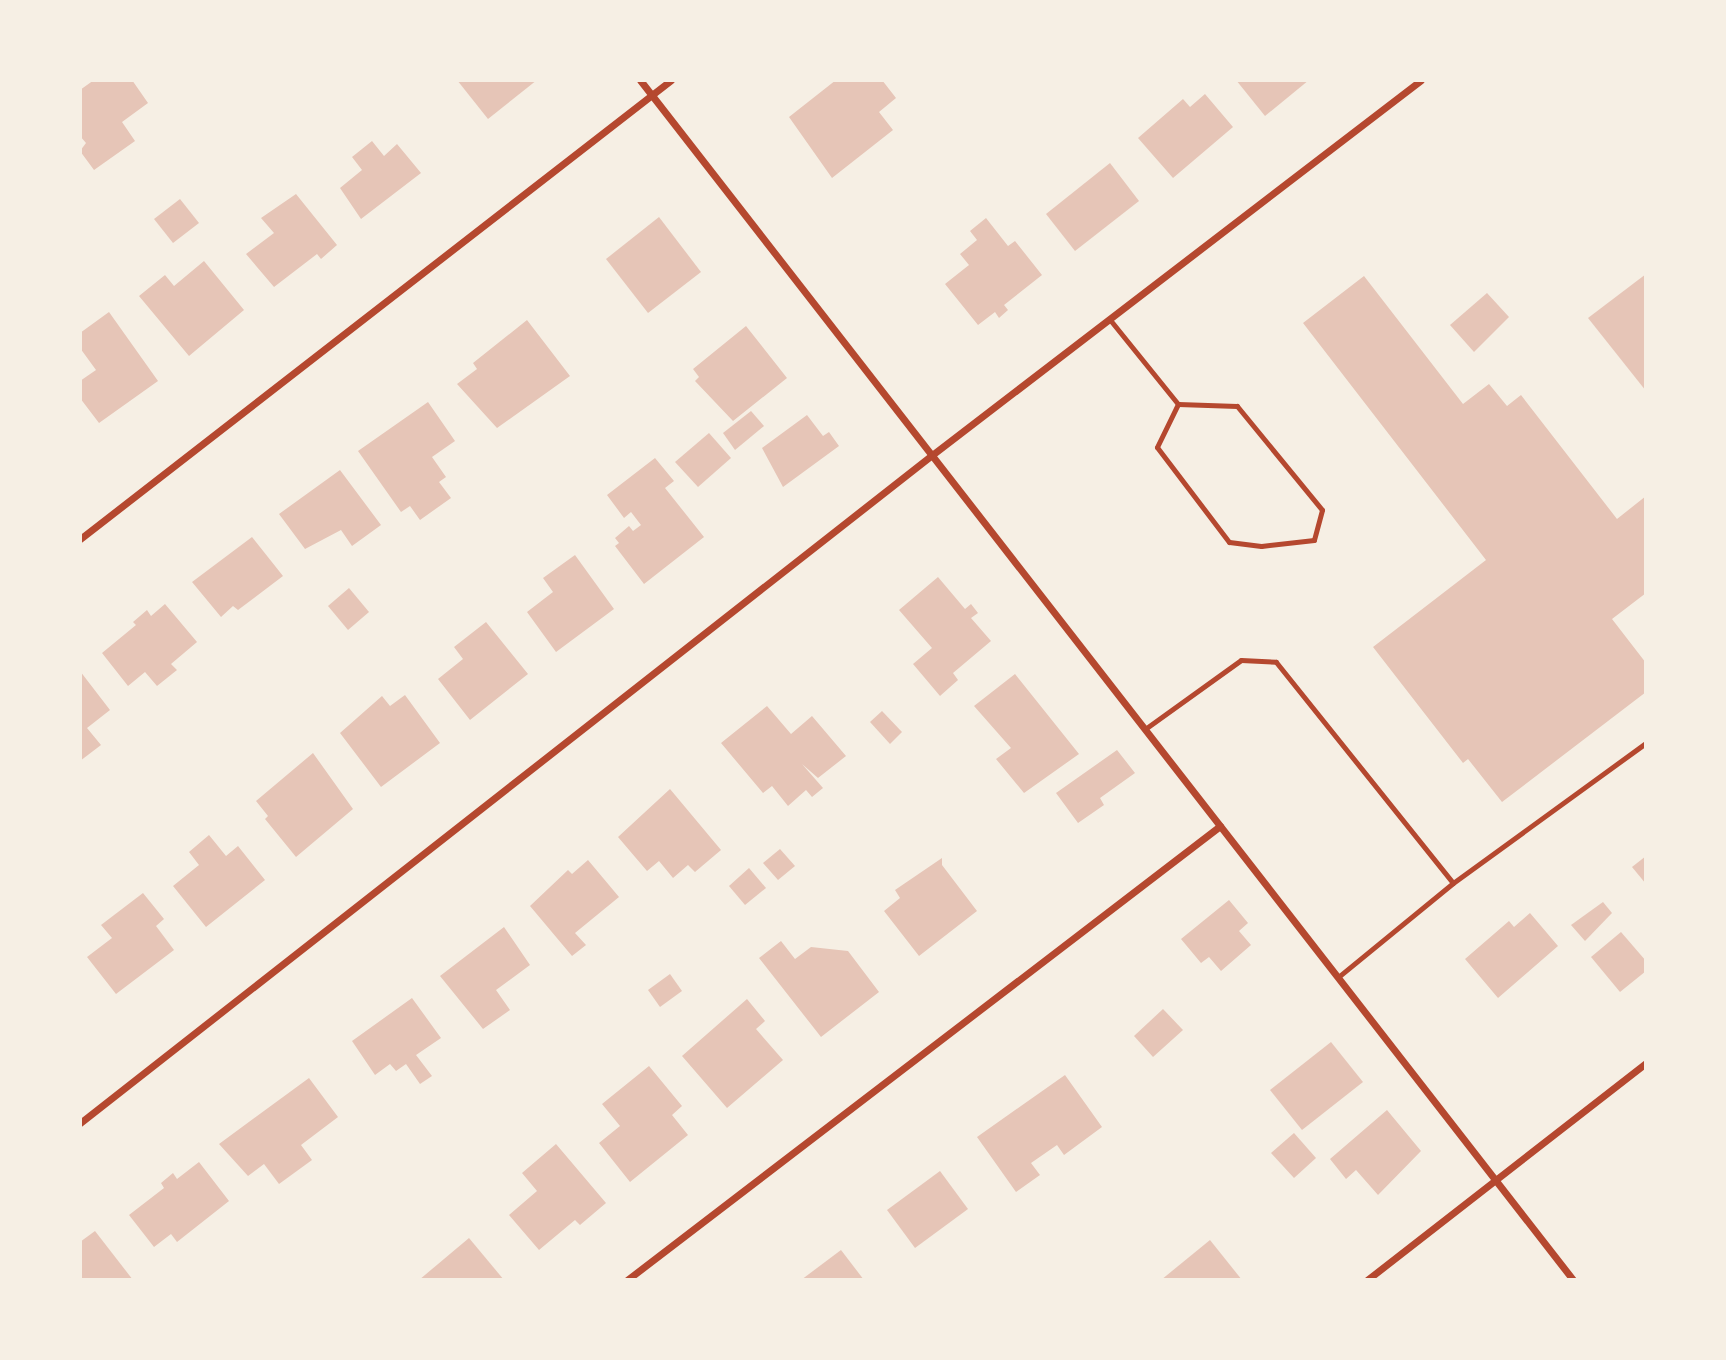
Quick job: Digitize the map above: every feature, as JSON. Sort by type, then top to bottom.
[{"type":"street","points":[[640,80],[1573,1279]]},
{"type":"street","points":[[80,539],[671,80]]},
{"type":"street","points":[[80,1123],[932,455],[1111,321],[1421,80]]},
{"type":"street","points":[[627,1279],[1220,826]]},
{"type":"street","points":[[1367,1279],[1646,1063]]},
{"type":"lane","points":[[1111,321],[1178,404],[1237,406],[1322,510],[1314,540],[1261,546],[1229,542],[1157,447],[1178,404]]},
{"type":"lane","points":[[1145,729],[1241,660],[1276,662],[1453,883]]},
{"type":"lane","points":[[1338,977],[1453,883],[1646,743]]},
{"type":"building","points":[[94,80],[132,80],[148,103],[122,122],[135,141],[94,170],[80,151],[86,143],[80,136],[80,90]]},
{"type":"building","points":[[457,80],[537,80],[488,119]]},
{"type":"building","points":[[836,80],[882,80],[896,98],[879,112],[893,130],[832,178],[789,117]]},
{"type":"building","points":[[1236,80],[1309,80],[1265,116]]},
{"type":"building","points":[[1205,94],[1233,127],[1173,178],[1138,138],[1183,99],[1190,107]]},
{"type":"building","points":[[372,141],[384,156],[397,144],[421,173],[361,219],[340,188],[362,170],[352,157]]},
{"type":"building","points":[[1110,163],[1139,201],[1075,251],[1046,214]]},
{"type":"building","points":[[296,194],[337,245],[321,259],[317,254],[274,287],[246,254],[274,233],[261,218]]},
{"type":"building","points":[[180,199],[199,223],[173,243],[154,219]]},
{"type":"building","points":[[659,217],[701,272],[648,313],[606,259]]},
{"type":"building","points":[[986,218],[1008,246],[1015,241],[1042,275],[1004,305],[1008,310],[999,318],[995,312],[978,325],[945,284],[969,265],[960,254],[977,240],[970,231]]},
{"type":"building","points":[[204,261],[244,310],[189,356],[139,296],[165,275],[174,286]]},
{"type":"building","points":[[1646,274],[1646,391],[1588,318]]},
{"type":"building","points":[[1364,276],[1463,404],[1489,384],[1507,406],[1521,395],[1617,519],[1646,496],[1646,593],[1612,619],[1646,663],[1646,692],[1502,802],[1468,759],[1463,763],[1373,647],[1486,560],[1303,323]]},
{"type":"building","points":[[1487,293],[1509,317],[1474,352],[1450,325]]},
{"type":"building","points":[[109,312],[158,381],[99,423],[80,398],[80,381],[96,370],[80,348],[80,333]]},
{"type":"building","points":[[527,320],[570,376],[497,428],[457,384],[477,369],[473,363]]},
{"type":"building","points":[[746,326],[787,378],[733,421],[695,381],[699,377],[693,369]]},
{"type":"building","points":[[428,402],[455,441],[432,457],[446,477],[439,482],[451,498],[420,520],[410,506],[401,512],[358,451]]},
{"type":"building","points":[[751,411],[764,426],[735,450],[723,433]]},
{"type":"building","points":[[807,415],[823,436],[829,432],[839,446],[783,487],[762,448]]},
{"type":"building","points":[[709,433],[731,458],[698,487],[675,462]]},
{"type":"building","points":[[655,458],[674,481],[665,488],[704,537],[644,584],[615,546],[619,543],[615,538],[629,526],[633,531],[641,525],[631,512],[624,518],[607,495]]},
{"type":"building","points":[[340,470],[381,525],[352,546],[341,530],[305,549],[279,514]]},
{"type":"building","points":[[252,537],[283,576],[238,610],[233,606],[221,617],[192,582]]},
{"type":"building","points":[[575,555],[614,609],[556,652],[527,612],[553,592],[543,578]]},
{"type":"building","points":[[938,577],[965,609],[971,604],[978,613],[971,618],[991,641],[953,673],[958,680],[940,696],[913,664],[932,648],[899,610]]},
{"type":"building","points":[[349,588],[369,612],[348,630],[328,606]]},
{"type":"building","points":[[165,604],[197,642],[171,664],[177,670],[157,686],[145,672],[128,686],[102,653],[136,625],[133,622],[147,610],[151,616]]},
{"type":"building","points":[[486,622],[528,674],[470,720],[438,679],[463,659],[454,647]]},
{"type":"building","points":[[80,671],[110,710],[87,728],[101,745],[80,761]]},
{"type":"building","points":[[1015,674],[1079,754],[1024,793],[996,759],[1011,748],[974,706]]},
{"type":"building","points":[[405,695],[440,743],[381,787],[340,733],[382,696],[390,706]]},
{"type":"building","points":[[767,706],[791,734],[812,716],[846,756],[818,778],[802,764],[823,788],[812,797],[806,790],[788,806],[772,786],[763,793],[721,743]]},
{"type":"building","points":[[882,711],[902,732],[890,744],[870,722]]},
{"type":"building","points":[[1117,750],[1135,773],[1100,798],[1104,805],[1078,823],[1056,793]]},
{"type":"building","points":[[313,753],[353,809],[296,857],[265,819],[268,816],[256,801]]},
{"type":"building","points":[[670,789],[721,850],[695,872],[688,865],[673,878],[659,861],[647,871],[618,837]]},
{"type":"building","points":[[209,835],[226,856],[238,846],[265,880],[206,927],[173,886],[199,865],[189,852]]},
{"type":"building","points":[[780,849],[795,866],[778,880],[763,863]]},
{"type":"building","points":[[1646,856],[1646,884],[1632,867]]},
{"type":"building","points":[[942,858],[942,865],[977,911],[919,956],[884,911],[900,898],[895,890]]},
{"type":"building","points":[[588,860],[619,897],[575,933],[586,945],[572,956],[530,906],[568,870],[572,874]]},
{"type":"building","points":[[749,868],[766,888],[745,905],[729,886]]},
{"type":"building","points":[[143,893],[164,919],[156,926],[174,950],[116,994],[87,957],[112,938],[101,925]]},
{"type":"building","points":[[1229,900],[1248,923],[1239,931],[1251,945],[1221,971],[1209,957],[1201,963],[1181,939]]},
{"type":"building","points":[[1603,902],[1612,913],[1585,941],[1571,925]]},
{"type":"building","points":[[1530,913],[1558,946],[1498,998],[1465,959],[1509,921],[1514,927]]},
{"type":"building","points":[[504,927],[530,965],[496,990],[510,1010],[483,1029],[440,976]]},
{"type":"building","points":[[1621,932],[1646,961],[1646,971],[1620,992],[1591,957]]},
{"type":"building","points":[[781,941],[795,959],[811,947],[848,951],[879,992],[821,1037],[759,958]]},
{"type":"building","points":[[670,974],[682,991],[660,1007],[648,990]]},
{"type":"building","points":[[412,998],[441,1038],[416,1055],[432,1076],[420,1084],[406,1064],[396,1071],[390,1064],[375,1075],[352,1041]]},
{"type":"building","points":[[747,999],[765,1021],[756,1029],[783,1060],[727,1108],[682,1056]]},
{"type":"building","points":[[1163,1009],[1183,1030],[1153,1057],[1134,1036]]},
{"type":"building","points":[[1331,1042],[1363,1082],[1302,1130],[1270,1090]]},
{"type":"building","points":[[649,1066],[682,1106],[672,1115],[688,1135],[630,1182],[599,1143],[620,1126],[602,1104]]},
{"type":"building","points":[[1065,1075],[1102,1127],[1064,1155],[1057,1145],[1031,1163],[1040,1175],[1016,1192],[977,1137]]},
{"type":"building","points":[[309,1078],[338,1117],[301,1145],[312,1160],[279,1184],[264,1164],[248,1176],[219,1144]]},
{"type":"building","points":[[1387,1110],[1421,1151],[1378,1195],[1356,1170],[1346,1179],[1330,1159]]},
{"type":"building","points":[[1294,1133],[1316,1158],[1294,1178],[1271,1153]]},
{"type":"building","points":[[556,1144],[606,1203],[580,1225],[575,1220],[539,1250],[509,1215],[537,1191],[522,1173]]},
{"type":"building","points":[[199,1162],[229,1201],[177,1242],[171,1234],[154,1247],[129,1215],[164,1188],[161,1183],[173,1173],[177,1179]]},
{"type":"building","points":[[940,1171],[968,1209],[915,1248],[887,1210]]},
{"type":"building","points":[[95,1231],[133,1280],[80,1280],[80,1242]]},
{"type":"building","points":[[469,1238],[504,1280],[419,1280]]},
{"type":"building","points":[[1210,1240],[1242,1280],[1161,1280]]},
{"type":"building","points":[[841,1250],[864,1280],[801,1280]]}]
